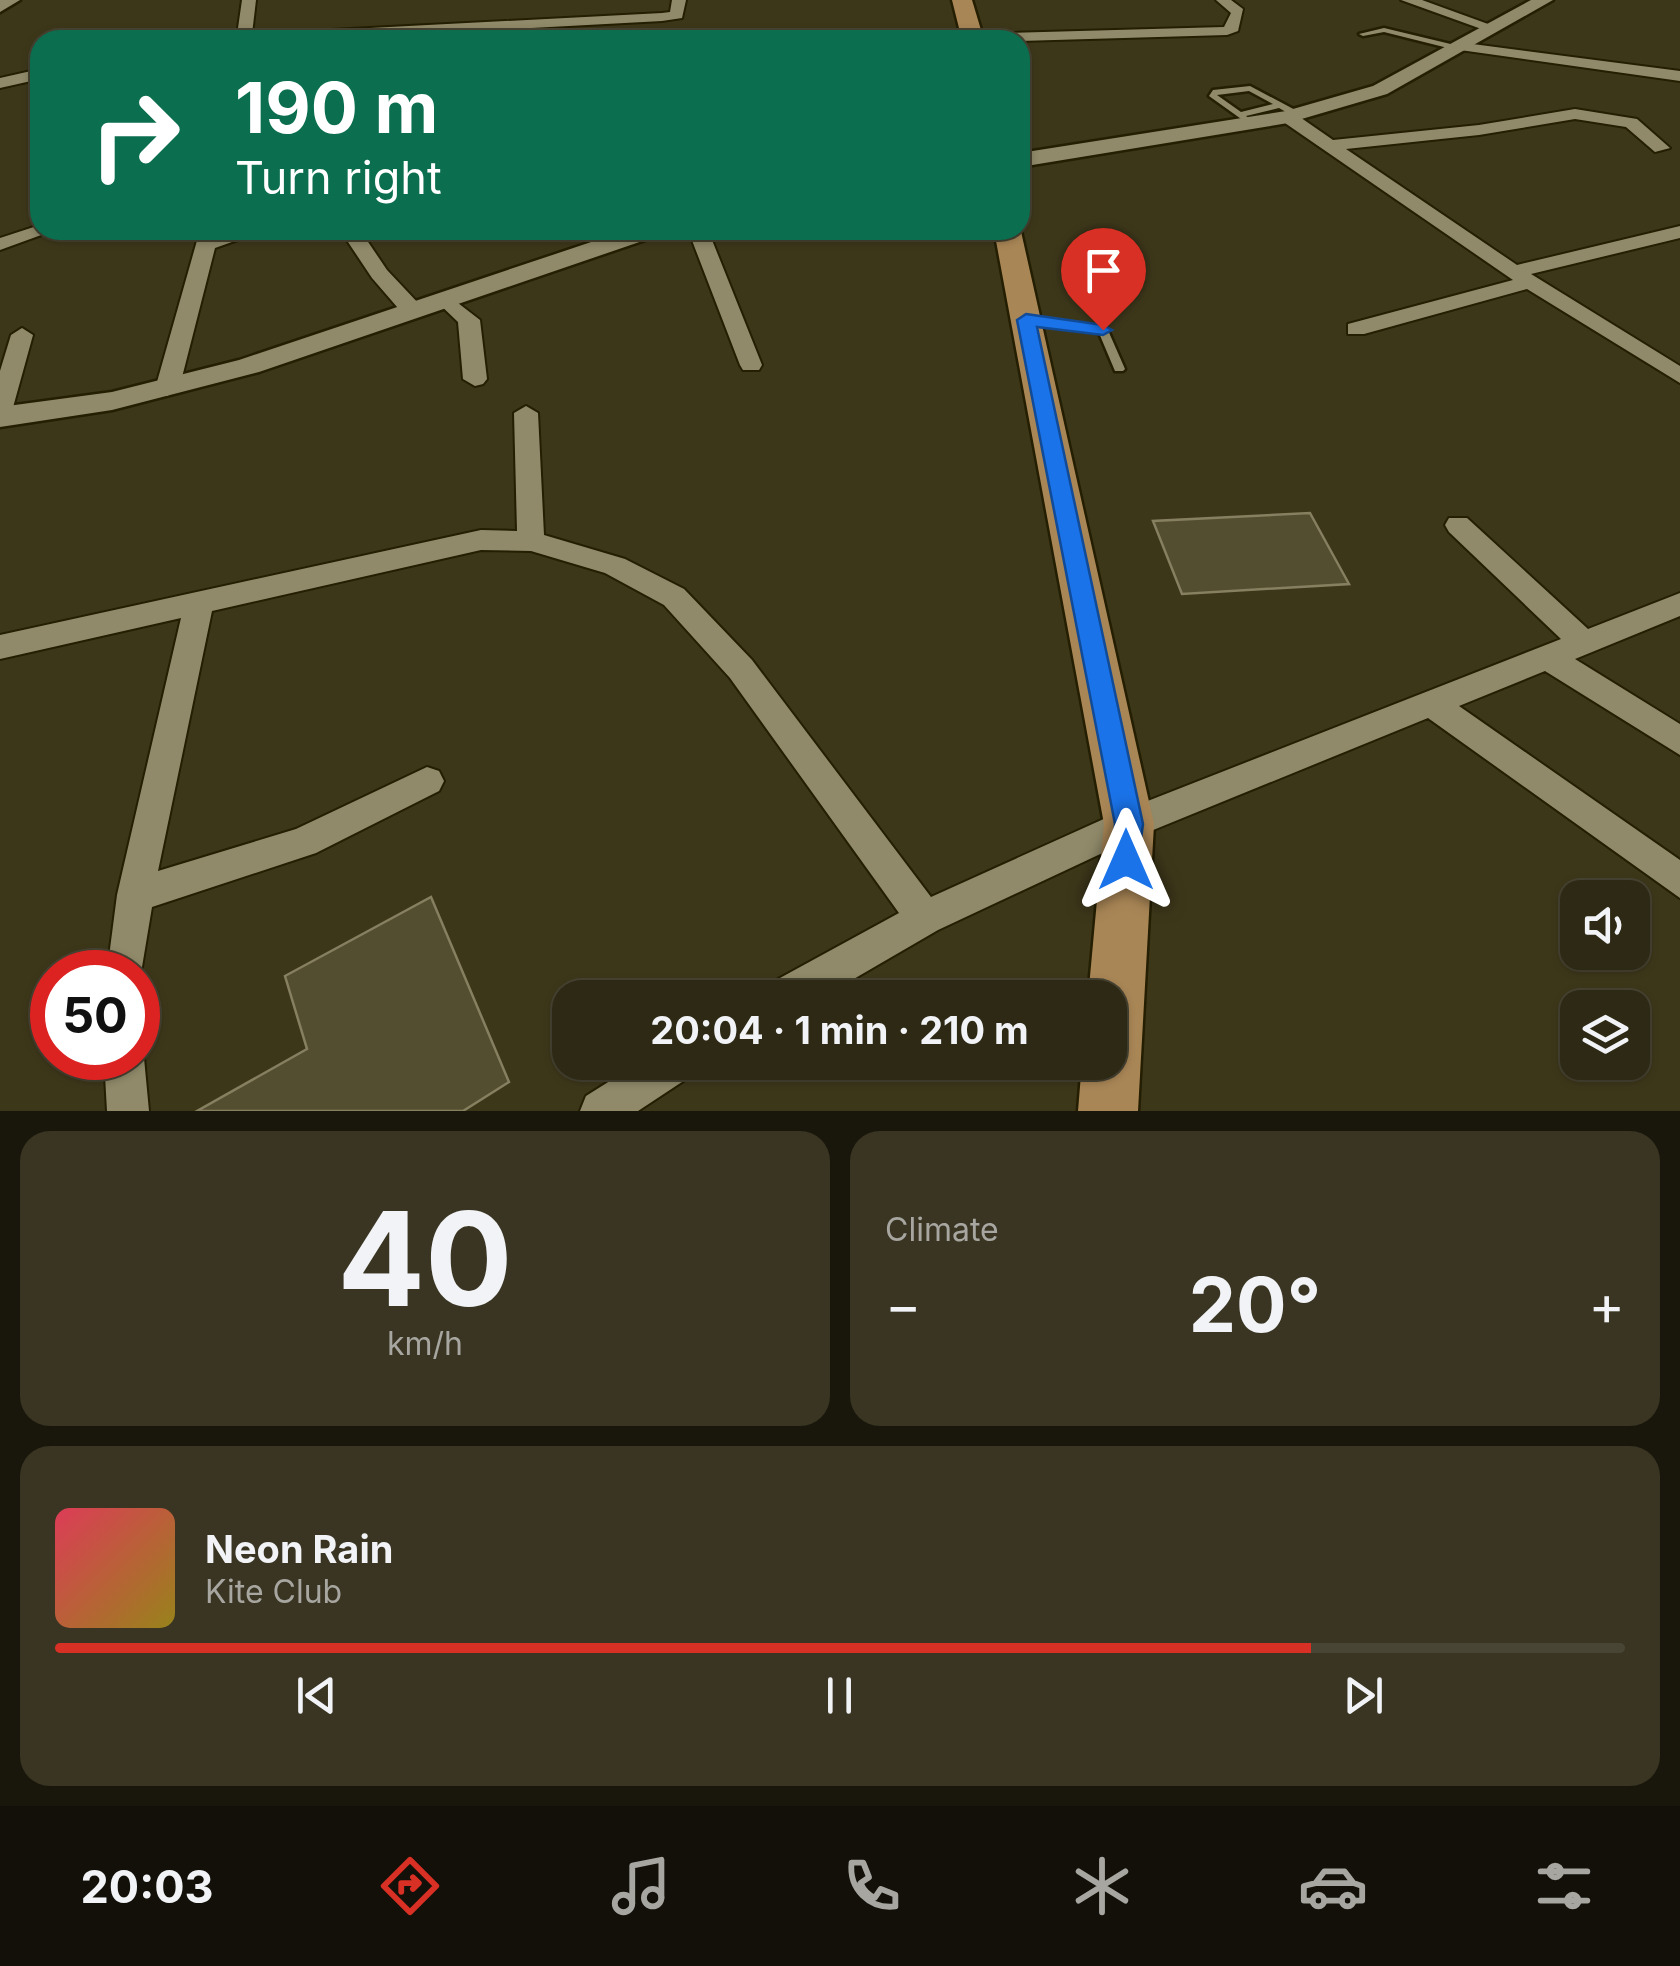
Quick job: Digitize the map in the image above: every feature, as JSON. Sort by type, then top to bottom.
[{"type":"main road","points":[[962,0],[970,30]]},
{"type":"main road","points":[[1010,240],[1129,824],[1108,1111]]},
{"type":"street","points":[[0,7],[11,0]]},
{"type":"street","points":[[240,30],[249,0]]},
{"type":"street","points":[[411,30],[662,17],[676,14],[678,0]]},
{"type":"street","points":[[1030,37],[1227,30],[1233,28],[1238,12],[1223,0]]},
{"type":"street","points":[[1408,0],[1492,28]]},
{"type":"street","points":[[1030,158],[1288,112],[1380,90],[1463,48],[1544,0]]},
{"type":"street","points":[[1463,48],[1680,76]]},
{"type":"street","points":[[0,83],[30,76]]},
{"type":"street","points":[[1288,112],[1522,277],[1680,376]]},
{"type":"street","points":[[1333,145],[1479,130],[1575,114],[1631,123],[1660,148]]},
{"type":"street","points":[[1356,328],[1680,232]]},
{"type":"street","points":[[0,244],[30,235]]},
{"type":"street","points":[[167,389],[209,240]]},
{"type":"street","points":[[357,240],[379,274],[412,310]]},
{"type":"street","points":[[22,335],[0,414],[167,389],[621,240]]},
{"type":"street","points":[[702,240],[751,365]]},
{"type":"street","points":[[445,298],[469,320],[474,379]]},
{"type":"street","points":[[526,413],[530,541]]},
{"type":"street","points":[[1458,525],[1584,642]]},
{"type":"street","points":[[0,646],[481,540],[530,541],[615,566],[674,596],[741,669],[925,918]]},
{"type":"street","points":[[129,950],[135,895],[199,602]]},
{"type":"street","points":[[815,980],[925,918],[1129,824],[1680,604]]},
{"type":"street","points":[[1548,657],[1680,741]]},
{"type":"street","points":[[1432,704],[1680,880]]},
{"type":"street","points":[[135,895],[304,842],[428,781]]},
{"type":"street","points":[[126,1080],[128,1111]]},
{"type":"street","points":[[601,1111],[648,1080]]},
{"type":"lane","points":[[1363,34],[1384,30],[1463,48]]},
{"type":"lane","points":[[1246,119],[1213,96],[1216,92],[1243,87],[1288,112]]},
{"type":"lane","points":[[1026,320],[1103,330],[1120,369]]},
{"type":"building","points":[[1310,513],[1349,584],[1182,594],[1153,521]]},
{"type":"building","points":[[431,897],[509,1082],[463,1111],[197,1111],[307,1049],[285,976]]},
{"type":"route","points":[[1103,330],[1026,320],[1129,824],[1126,860]]}]
